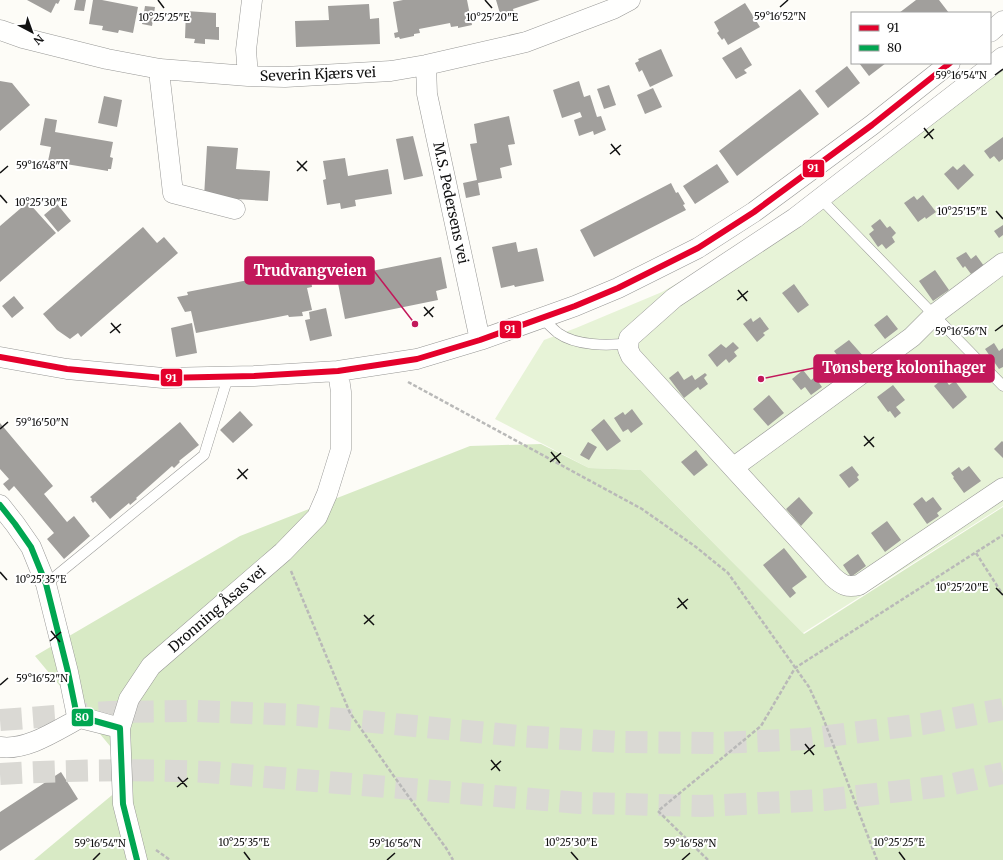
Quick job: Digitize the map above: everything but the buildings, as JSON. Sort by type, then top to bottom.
[{"type":"street","points":[[248,76],[246,50],[252,0]]},
{"type":"street","name":"Severin Kjærs vei","points":[[0,30],[53,46],[107,59],[160,69],[248,76],[285,77],[383,71],[426,65],[526,42],[613,9],[630,0]]},
{"type":"street","points":[[991,31],[1003,21]]},
{"type":"street","points":[[1003,57],[789,222],[674,298],[629,338],[628,349],[631,356],[842,586],[851,587],[859,585],[1003,488]]},
{"type":"street","points":[[0,357],[67,369],[163,378],[228,377],[338,371],[417,359],[480,340],[575,306],[618,288],[698,248],[754,212],[872,125],[949,64]]},
{"type":"street","name":"M.S. Pedersens vei","points":[[426,65],[427,94],[480,340]]},
{"type":"street","points":[[160,69],[172,193],[235,209]]},
{"type":"street","points":[[734,467],[912,337],[934,314],[1003,263]]},
{"type":"street","name":"Dronning Åsas vei","points":[[138,860],[123,804],[120,728],[129,699],[151,666],[283,552],[317,517],[328,494],[341,449],[341,392],[338,371]]},
{"type":"street","points":[[0,506],[31,547],[46,584],[68,672],[77,716],[120,728]]},
{"type":"street","points":[[0,747],[7,748],[34,742],[80,718],[120,728]]},
{"type":"lane","points":[[820,198],[1003,386]]},
{"type":"lane","points":[[542,318],[559,333],[575,340],[594,344],[613,345],[629,343]]},
{"type":"lane","points":[[46,584],[204,456],[228,377]]},
{"type":"path","points":[[407,381],[642,509],[696,547],[728,573],[809,687],[822,715],[877,860]]},
{"type":"path","points":[[708,860],[658,811],[761,726],[796,668],[1003,535]]},
{"type":"path","points":[[283,552],[350,713],[453,860]]},
{"type":"path","points":[[976,553],[1003,596]]},
{"type":"green space","points":[[1003,48],[1003,506],[803,633],[641,470],[589,468],[495,419],[544,340],[662,292],[743,246],[982,64],[991,64],[991,57]]},
{"type":"green space","points":[[541,444],[589,468],[641,470],[804,634],[1003,507],[1003,860],[34,860],[135,776],[35,656],[240,536],[470,446]]},
{"type":"tunnel","points":[[0,720],[110,712],[197,711],[299,715],[520,736],[618,742],[717,743],[805,739],[923,724],[1003,709]]},
{"type":"tunnel","points":[[0,774],[104,770],[207,772],[580,803],[703,806],[824,800],[944,786],[1003,773]]},
{"type":"transit line","name":"91","points":[[0,357],[67,369],[163,378],[254,376],[338,371],[417,359],[480,340],[575,306],[618,288],[698,248],[754,212],[872,125],[949,64]]},
{"type":"transit line","name":"80","points":[[0,505],[31,547],[46,584],[68,672],[77,716],[120,728],[123,804],[137,860]]},
{"type":"place","name":"Trudvangveien","points":[[415,324]]},
{"type":"place","name":"Tønsberg kolonihager","points":[[761,379]]}]
